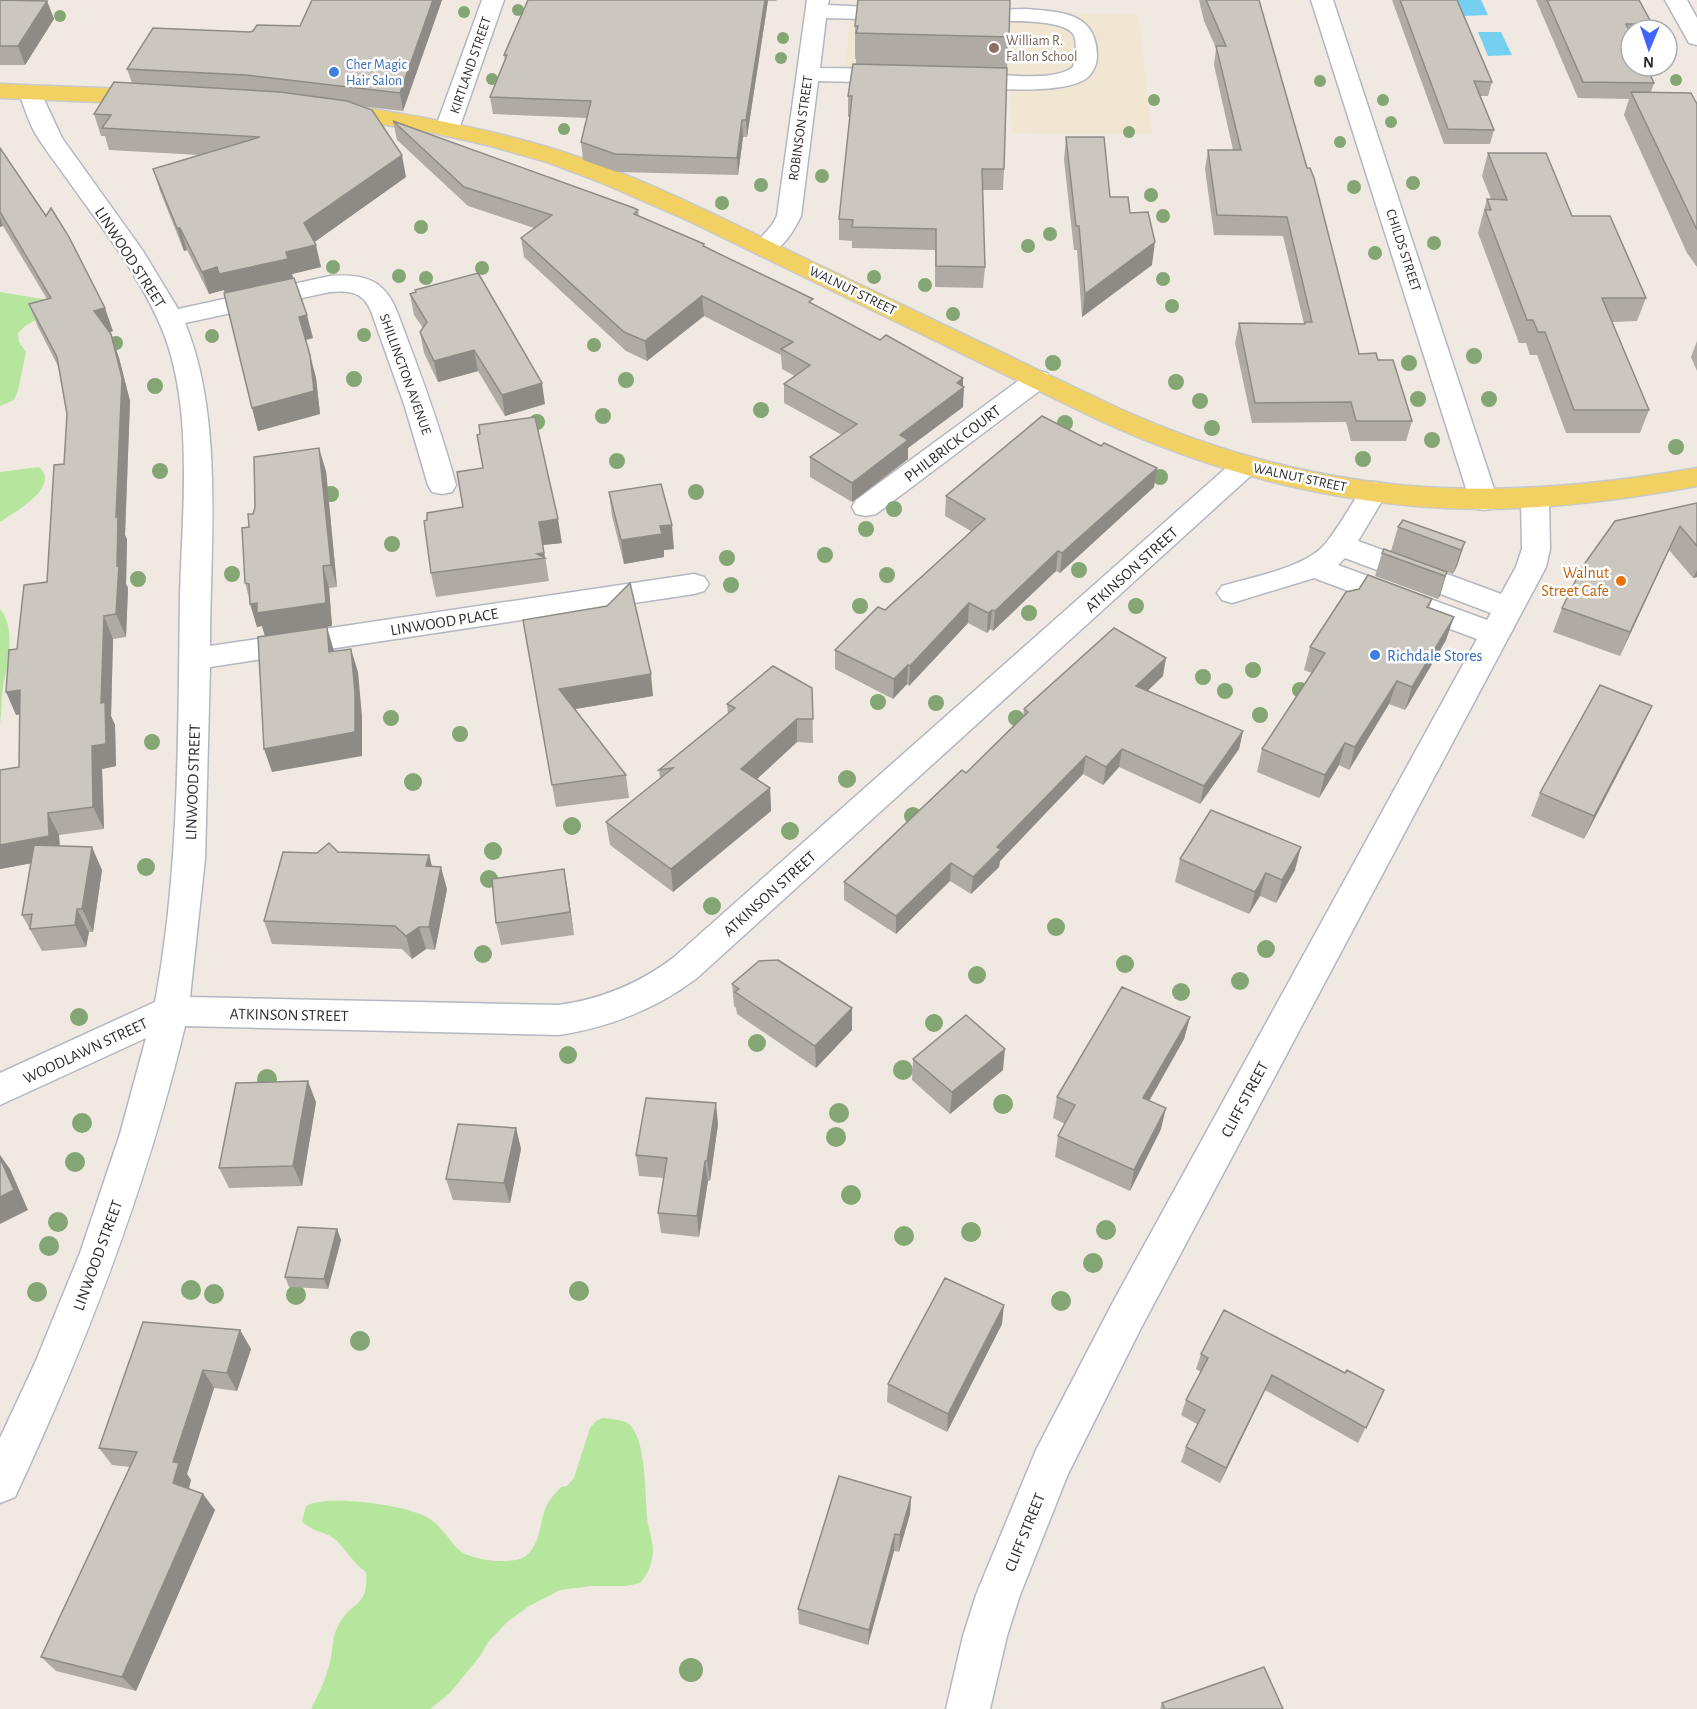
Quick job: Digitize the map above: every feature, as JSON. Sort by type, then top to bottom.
[{"type":"main road","points":[[0,91],[173,99]]},
{"type":"main road","name":"WALNUT STREET","points":[[316,108],[447,129],[585,168],[660,199],[1038,380],[1163,437],[1246,465],[1374,491],[1426,498],[1484,501],[1534,500],[1621,491],[1697,477]]},
{"type":"street","name":"KIRTLAND STREET","points":[[447,129],[493,0]]},
{"type":"street","name":"CHILDS STREET","points":[[1322,0],[1484,501]]},
{"type":"street","points":[[1676,0],[1697,38]]},
{"type":"street","points":[[817,6],[921,14]]},
{"type":"street","name":"ROBINSON STREET","points":[[764,248],[783,228],[788,219],[817,6]]},
{"type":"street","points":[[944,15],[1048,18],[1066,21],[1076,25],[1084,34],[1086,63],[1081,72],[1062,80],[946,78]]},
{"type":"street","points":[[808,74],[912,77]]},
{"type":"street","name":"LINWOOD STREET","points":[[0,1483],[13,1443],[93,1269],[121,1189],[170,1011],[180,946],[192,820],[195,439],[186,367],[170,318],[147,278],[44,127],[30,93]]},
{"type":"street","name":"SHILLINGTON AVENUE","points":[[170,318],[330,284],[349,283],[363,286],[378,300],[389,325],[426,427],[442,485]]},
{"type":"street","name":"PHILBRICK COURT","points":[[866,507],[1038,380]]},
{"type":"street","name":"ATKINSON STREET","points":[[170,1011],[548,1020],[583,1017],[606,1011],[649,993],[685,968],[1246,465]]},
{"type":"street","points":[[1232,593],[1332,551],[1374,491]]},
{"type":"street","name":"CLIFF STREET","points":[[968,1709],[985,1635],[998,1595],[1051,1464],[1127,1315],[1532,567],[1536,549],[1534,500]]},
{"type":"street","points":[[1332,551],[1505,615]]},
{"type":"street","points":[[1332,551],[1505,615]]},
{"type":"street","name":"LINWOOD PLACE","points":[[194,659],[694,584]]},
{"type":"street","name":"WOODLAWN STREET","points":[[0,1090],[170,1011]]},
{"type":"shaded area","name":"William R. Fallon School","points":[[852,7],[1138,15],[1152,134],[1012,133],[1010,85],[843,80]]},
{"type":"green space","points":[[0,292],[42,299],[49,305],[47,313],[18,333],[19,342],[26,352],[18,390],[14,400],[0,406]]},
{"type":"green space","points":[[39,467],[44,475],[44,483],[40,491],[24,506],[0,522],[0,472]]},
{"type":"green space","points":[[0,609],[8,625],[10,644],[2,691],[0,724]]},
{"type":"green space","points":[[602,1418],[629,1424],[637,1435],[640,1446],[653,1549],[650,1567],[640,1583],[560,1590],[529,1606],[506,1623],[489,1641],[480,1656],[450,1693],[430,1709],[311,1709],[326,1674],[336,1630],[365,1592],[366,1572],[336,1540],[302,1521],[306,1506],[331,1501],[349,1501],[405,1509],[430,1519],[458,1549],[472,1557],[492,1561],[521,1558],[527,1555],[535,1544],[544,1511],[550,1500],[561,1487],[567,1486],[574,1478],[590,1428]]},
{"type":"water","points":[[1457,0],[1481,0],[1488,15],[1463,16]]},
{"type":"water","points":[[1478,32],[1501,32],[1512,55],[1488,56]]},
{"type":"building","points":[[0,0],[47,1],[18,46],[0,46]]},
{"type":"building","points":[[312,0],[433,0],[400,93],[246,75],[127,69],[153,28],[250,32],[257,25],[300,26]]},
{"type":"building","points":[[528,0],[765,0],[746,120],[742,120],[737,158],[615,154],[581,142],[591,101],[490,97],[507,55],[504,55]]},
{"type":"building","points":[[858,0],[1010,0],[1009,37],[856,33]]},
{"type":"building","points":[[1206,0],[1259,0],[1307,168],[1310,168],[1314,178],[1359,354],[1376,353],[1378,360],[1393,360],[1412,421],[1356,421],[1351,402],[1255,403],[1239,323],[1305,324],[1305,322],[1312,322],[1287,217],[1217,215],[1208,150],[1241,150],[1216,46],[1226,46]]},
{"type":"building","points":[[1400,0],[1457,0],[1492,82],[1474,81],[1494,130],[1448,129]]},
{"type":"building","points":[[1547,0],[1639,0],[1649,18],[1619,18],[1619,78],[1652,78],[1654,83],[1583,82]]},
{"type":"building","points":[[853,64],[1007,68],[1004,169],[982,169],[985,267],[936,266],[936,229],[852,227],[853,220],[839,219],[852,96],[848,96]]},
{"type":"building","points":[[114,82],[280,92],[347,101],[372,110],[402,155],[304,223],[316,245],[286,252],[288,259],[219,274],[217,267],[202,272],[180,228],[177,228],[153,169],[260,137],[102,128],[111,115],[94,114]]},
{"type":"building","points":[[1631,92],[1691,93],[1697,104],[1697,230]]},
{"type":"building","points":[[393,121],[634,208],[638,210],[634,214],[704,244],[703,246],[813,299],[809,302],[880,340],[886,335],[963,378],[957,383],[964,387],[900,435],[908,440],[852,483],[810,457],[857,424],[784,384],[810,365],[781,349],[793,342],[702,296],[645,341],[624,332],[521,238],[552,215],[464,187]]},
{"type":"building","points":[[1066,137],[1104,137],[1110,197],[1128,197],[1130,213],[1148,212],[1155,242],[1085,294],[1079,226],[1076,226]]},
{"type":"building","points":[[0,148],[46,216],[51,208],[69,237],[105,308],[94,311],[111,334],[122,378],[116,517],[118,516],[117,566],[119,565],[116,614],[104,616],[101,703],[105,702],[106,744],[92,746],[93,807],[48,813],[49,836],[0,845],[0,770],[19,767],[20,690],[6,692],[9,650],[17,649],[24,585],[47,582],[54,465],[64,464],[67,414],[57,357],[29,304],[51,298],[0,212]]},
{"type":"building","points":[[1488,153],[1546,153],[1572,216],[1610,216],[1646,298],[1602,298],[1649,410],[1574,410],[1545,332],[1538,332],[1533,320],[1527,320],[1485,210],[1491,210],[1487,199],[1507,200]]},
{"type":"building","points":[[478,273],[542,383],[502,395],[474,350],[434,361],[420,332],[427,322],[410,294],[416,292],[415,290]]},
{"type":"building","points":[[294,278],[307,315],[299,317],[310,355],[314,391],[252,408],[224,293]]},
{"type":"building","points":[[1042,416],[1101,446],[1104,443],[1157,468],[1062,553],[1058,551],[995,611],[988,613],[969,603],[910,666],[908,665],[894,679],[835,650],[878,607],[885,610],[985,519],[946,496]]},
{"type":"building","points":[[535,417],[558,519],[539,522],[544,553],[537,554],[545,558],[431,573],[424,521],[427,520],[427,513],[463,507],[457,472],[483,468],[477,435],[480,434],[479,425]]},
{"type":"building","points":[[319,448],[331,565],[323,566],[326,603],[257,613],[257,603],[250,604],[249,584],[245,583],[242,528],[249,527],[248,514],[253,514],[255,507],[254,457]]},
{"type":"building","points":[[661,484],[672,525],[660,526],[662,534],[621,540],[609,492]]},
{"type":"building","points":[[1697,503],[1697,546],[1680,526],[1630,632],[1562,608],[1583,566],[1615,521]]},
{"type":"building","points":[[1403,520],[1465,542],[1461,550],[1398,527]]},
{"type":"building","points":[[1384,549],[1447,572],[1445,576],[1382,553]]},
{"type":"building","points":[[1368,575],[1432,599],[1427,607],[1454,617],[1412,687],[1397,681],[1355,747],[1345,743],[1325,775],[1262,749],[1325,653],[1310,647],[1346,592],[1359,589]]},
{"type":"building","points":[[630,583],[651,674],[559,689],[626,775],[552,785],[523,620],[607,606]]},
{"type":"building","points":[[327,627],[329,652],[351,649],[355,692],[355,732],[264,749],[258,637]]},
{"type":"building","points":[[1114,628],[1166,658],[1136,686],[1243,731],[1204,786],[1122,749],[1106,767],[1086,756],[997,847],[1001,849],[973,877],[951,863],[896,916],[844,882],[962,770],[966,773],[1028,712],[1024,709]]},
{"type":"building","points":[[773,666],[812,688],[813,719],[797,719],[741,769],[770,788],[671,869],[606,822],[673,768],[659,770],[735,708],[727,704]]},
{"type":"building","points":[[1600,685],[1652,706],[1594,816],[1540,793]]},
{"type":"building","points":[[1211,810],[1301,847],[1282,880],[1266,873],[1255,892],[1180,859]]},
{"type":"building","points":[[329,843],[338,852],[429,855],[426,866],[441,867],[429,927],[419,927],[406,936],[395,926],[264,921],[283,852],[317,853]]},
{"type":"building","points":[[34,845],[92,847],[82,909],[77,909],[75,925],[30,929],[32,914],[22,915]]},
{"type":"building","points":[[564,869],[570,912],[496,923],[492,879]]},
{"type":"building","points":[[778,960],[852,1008],[815,1046],[735,992],[739,989],[732,984],[759,961]]},
{"type":"building","points":[[1122,987],[1190,1017],[1143,1098],[1166,1108],[1134,1170],[1058,1136],[1075,1105],[1057,1097]]},
{"type":"building","points":[[966,1015],[1005,1049],[952,1092],[913,1059]]},
{"type":"building","points":[[308,1081],[293,1166],[219,1168],[236,1083]]},
{"type":"building","points":[[646,1098],[716,1103],[697,1216],[658,1213],[667,1158],[636,1155]]},
{"type":"building","points":[[458,1124],[516,1128],[504,1183],[446,1179]]},
{"type":"building","points":[[0,1158],[14,1190],[0,1197]]},
{"type":"building","points":[[298,1227],[337,1229],[324,1279],[285,1277]]},
{"type":"building","points":[[945,1278],[1004,1305],[948,1414],[888,1384]]},
{"type":"building","points":[[1224,1310],[1345,1373],[1347,1370],[1384,1390],[1366,1428],[1272,1375],[1226,1468],[1186,1447],[1205,1410],[1186,1400],[1208,1358],[1201,1354]]},
{"type":"building","points":[[143,1322],[240,1330],[227,1373],[203,1370],[173,1462],[179,1463],[173,1483],[203,1494],[122,1677],[41,1657],[137,1452],[99,1448]]},
{"type":"building","points":[[839,1476],[911,1497],[900,1535],[895,1534],[869,1630],[798,1609]]},
{"type":"building","points":[[1264,1667],[1283,1709],[1165,1709],[1162,1703]]},
{"type":"place","name":"William R. Fallon School","points":[[994,48]]},
{"type":"place","name":"Cher Magic Hair Salon","points":[[334,72]]},
{"type":"place","name":"Walnut Street Cafe","points":[[1621,581]]},
{"type":"place","name":"Richdale Stores","points":[[1375,655]]}]
